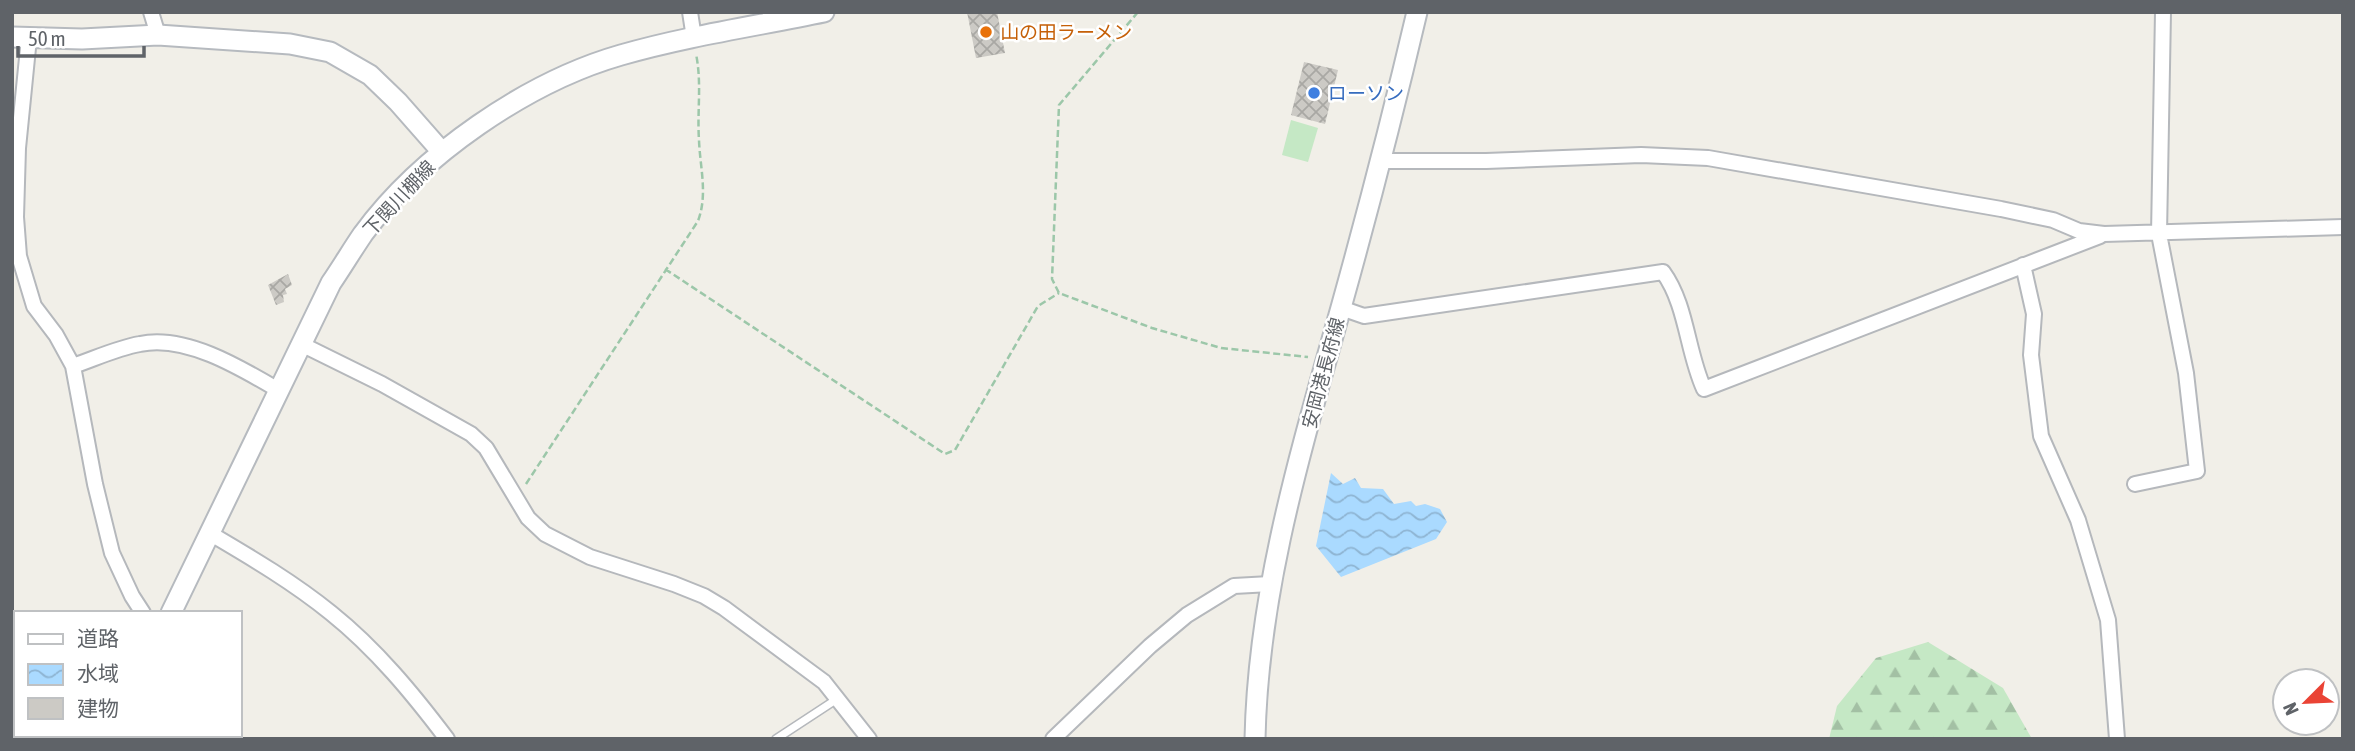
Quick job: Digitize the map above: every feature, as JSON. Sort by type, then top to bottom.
[{"type":"main road","name":"下関川棚線","points":[[172,611],[331,283],[364,233],[442,152],[484,120],[551,83],[620,55],[824,12]]},
{"type":"main road","name":"安岡港長府線","points":[[1255,739],[1260,647],[1285,515],[1382,161],[1417,12]]},
{"type":"main road","points":[[21,37],[82,39],[158,35],[290,44],[330,52],[370,75],[442,152]]},
{"type":"street","points":[[151,12],[158,35]]},
{"type":"street","points":[[690,12],[694,38]]},
{"type":"street","points":[[2135,484],[2197,471],[2186,373],[2159,234],[2163,12]]},
{"type":"street","points":[[21,37],[16,217],[19,256],[34,306],[56,335],[73,366],[95,484],[112,553],[132,596],[143,611]]},
{"type":"street","points":[[1382,161],[1486,161],[1641,155],[1708,158],[2001,209],[2053,220],[2080,231],[2104,234],[2343,227]]},
{"type":"street","points":[[1341,307],[1364,316],[1663,272],[1674,287],[1695,370],[1704,389],[2104,234]]},
{"type":"street","points":[[2023,265],[2034,314],[2031,355],[2040,436],[2078,520],[2108,620],[2117,739]]},
{"type":"street","points":[[73,366],[140,344],[166,341],[192,346],[280,391]]},
{"type":"street","points":[[301,344],[382,384],[471,434],[486,448],[528,518],[545,534],[590,557],[674,584],[704,596],[724,608],[824,682],[869,739]]},
{"type":"street","points":[[211,534],[254,559],[334,615],[405,685],[447,739]]},
{"type":"street","points":[[1053,739],[1150,646],[1187,615],[1234,586],[1270,583]]},
{"type":"lane","points":[[776,739],[837,699]]},
{"type":"path","points":[[1138,12],[1059,105],[1052,279],[1059,293],[1152,328],[1221,348],[1326,358]]},
{"type":"path","points":[[513,496],[523,489],[698,221],[703,206],[698,138],[701,77],[694,38]]},
{"type":"path","points":[[665,269],[945,454],[955,450],[1038,306],[1059,293]]},
{"type":"green space","points":[[1291,120],[1318,128],[1308,162],[1282,155]]},
{"type":"green space","points":[[1928,642],[2003,688],[2032,739],[1829,739],[1837,706],[1876,658]]},
{"type":"water","points":[[1331,473],[1343,484],[1355,478],[1361,488],[1383,489],[1394,504],[1411,501],[1416,506],[1425,504],[1440,509],[1447,522],[1436,539],[1341,577],[1316,546]]},
{"type":"building","name":"山の田ラーメン","points":[[967,12],[997,12],[1005,53],[976,58]]},
{"type":"building","name":"ローソン","points":[[1304,62],[1338,70],[1325,124],[1291,115]]},
{"type":"building","points":[[288,274],[292,285],[285,289],[287,294],[283,295],[284,302],[276,305],[268,285]]},
{"type":"place","name":"山の田ラーメン","points":[[986,32]]},
{"type":"place","name":"ローソン","points":[[1314,93]]}]
